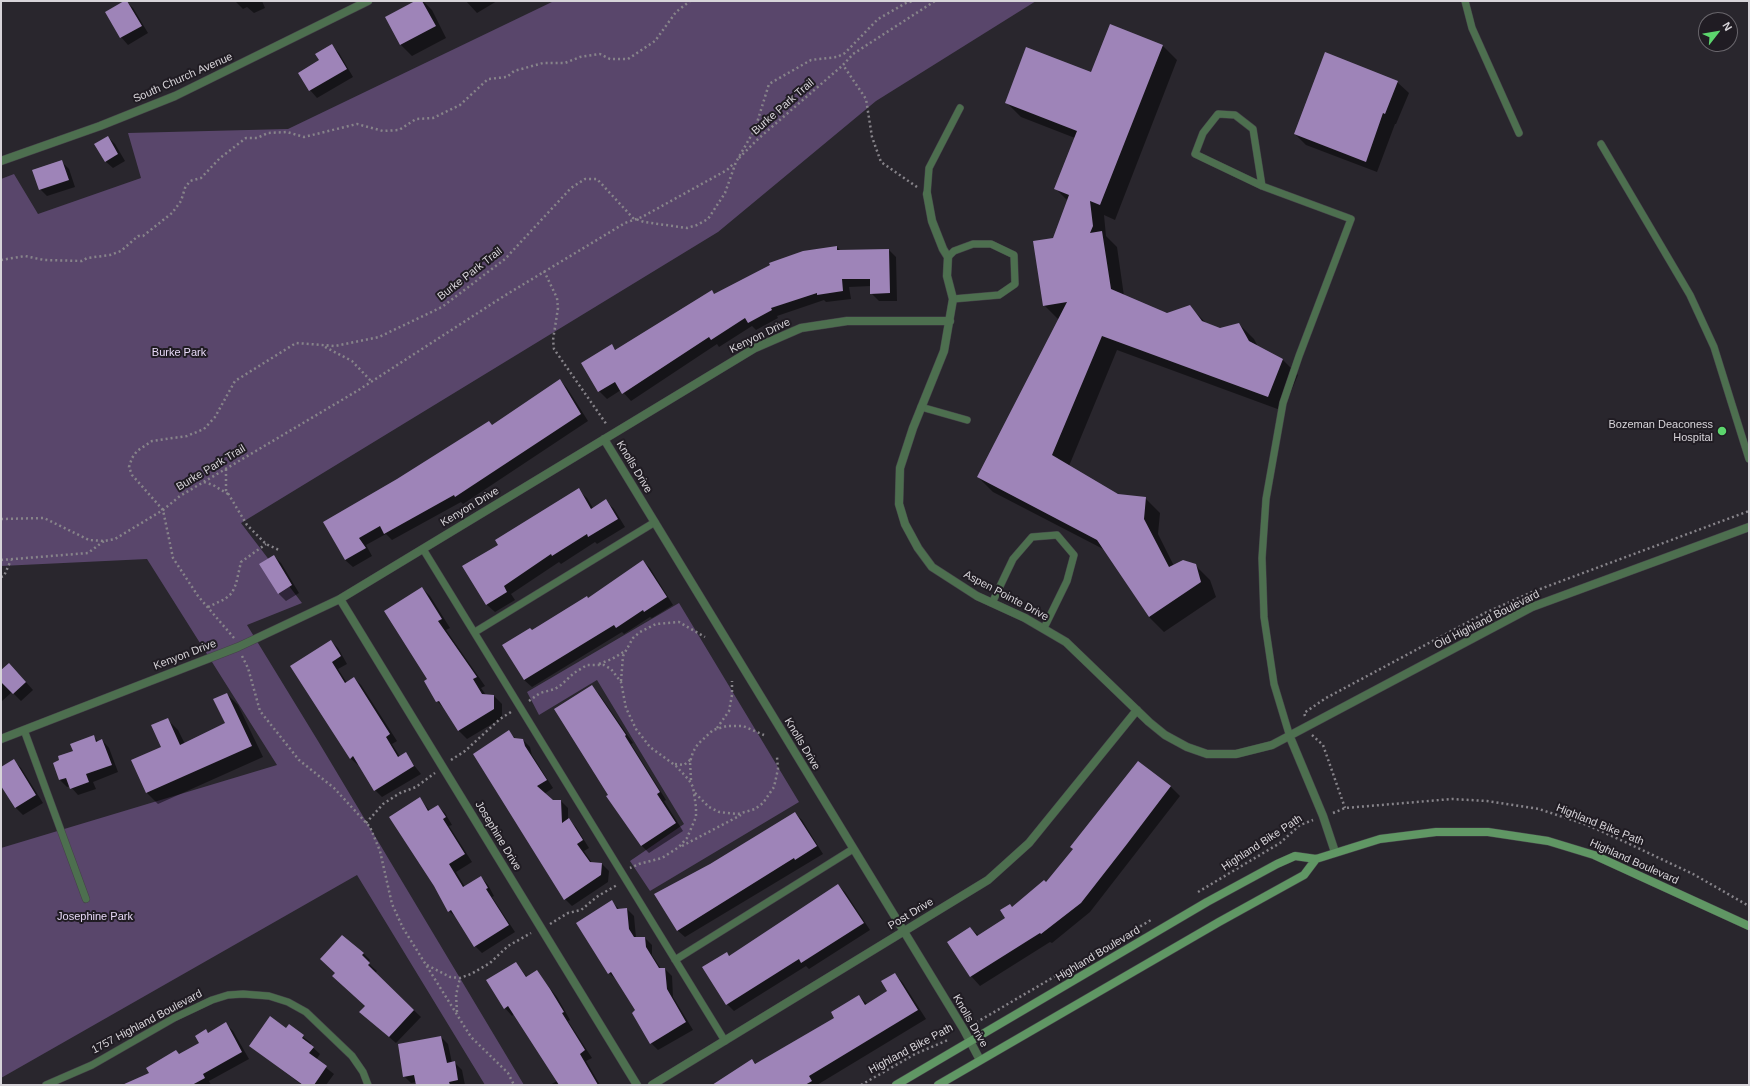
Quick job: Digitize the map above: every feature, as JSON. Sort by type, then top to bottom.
[{"type":"main road","name":"Highland Boulevard","points":[[896,1085],[971,1043],[1207,902],[1277,864],[1295,856],[1316,859],[1380,839],[1436,832],[1488,832],[1517,835],[1548,841],[1594,854],[1749,926]]},
{"type":"main road","points":[[938,1085],[1304,875],[1316,859]]},
{"type":"street","name":"South Church Avenue","points":[[1,161],[100,126],[175,96],[368,1]]},
{"type":"street","points":[[927,194],[932,221],[943,249],[948,257],[947,276],[953,298]]},
{"type":"street","name":"Aspen Pointe Drive","points":[[953,298],[944,352],[921,407],[900,468],[899,504],[905,524],[918,548],[932,567],[977,596],[1044,628],[1066,642],[1165,735],[1187,747],[1207,754],[1236,754],[1255,751],[1290,737]]},
{"type":"street","name":"Kenyon Drive","points":[[1,739],[238,647],[340,599],[755,348],[801,328],[847,322],[950,321]]},
{"type":"street","name":"Knolls Drive","points":[[604,439],[964,1030],[980,1060]]},
{"type":"street","name":"Old Highland Boulevard","points":[[1290,737],[1532,607],[1749,527]]},
{"type":"street","name":"Josephine Drive","points":[[340,599],[637,1085]]},
{"type":"street","name":"Post Drive","points":[[652,1085],[988,880],[1029,843],[1137,710]]},
{"type":"street","points":[[1290,737],[1323,816],[1335,852]]},
{"type":"lane","points":[[1465,1],[1472,28],[1519,133]]},
{"type":"lane","points":[[927,194],[929,168],[960,108]]},
{"type":"lane","points":[[1262,186],[1253,129],[1235,115],[1218,114],[1203,133],[1195,154],[1262,186],[1351,219],[1299,356],[1283,403],[1266,499],[1262,558],[1264,617],[1274,684],[1290,737]]},
{"type":"lane","points":[[1601,144],[1690,295],[1714,347],[1749,459]]},
{"type":"lane","points":[[948,257],[954,251],[973,244],[991,244],[1014,256],[1015,284],[999,295],[953,298]]},
{"type":"lane","points":[[921,407],[967,420]]},
{"type":"lane","points":[[475,632],[654,522]]},
{"type":"lane","points":[[992,603],[1013,559],[1032,537],[1056,535],[1074,555],[1067,581],[1044,628]]},
{"type":"lane","points":[[423,549],[725,1041]]},
{"type":"lane","points":[[24,730],[86,899]]},
{"type":"lane","points":[[675,960],[853,849]]},
{"type":"lane","name":"1757 Highland Boulevard","points":[[46,1085],[92,1065],[174,1018],[206,1003],[228,995],[243,994],[269,996],[288,1002],[306,1012],[352,1056],[363,1072],[368,1085]]},
{"type":"path","points":[[1,260],[25,256],[44,260],[82,261],[87,258],[110,255],[121,251],[138,236],[143,236],[172,213],[181,201],[185,188],[190,181],[201,178],[220,158],[246,138],[257,138],[268,133],[287,132],[304,136],[357,124],[377,130],[394,132],[416,119],[433,118],[460,105],[488,79],[507,77],[514,71],[543,63],[565,63],[580,57],[600,54],[610,59],[628,59],[655,41],[676,12],[690,1]]},
{"type":"path","name":"Burke Park Trail","points":[[163,510],[132,475],[129,467],[132,458],[137,451],[152,441],[187,436],[204,429],[216,417],[235,381],[296,343],[335,346],[379,337],[442,307],[505,259],[571,188],[585,179],[597,179],[603,188],[635,219],[644,222],[687,228],[708,219],[725,193],[736,162],[755,129],[769,84],[811,60],[838,57],[845,53],[878,19],[906,3],[913,1]]},
{"type":"path","name":"Burke Park Trail","points":[[1,519],[44,518],[89,540],[104,541],[115,538],[134,528],[163,510],[180,496],[372,382],[544,272],[625,223],[727,170],[758,139],[843,65],[853,54],[936,1]]},
{"type":"path","points":[[843,65],[866,99],[872,138],[881,162],[927,194]]},
{"type":"path","points":[[544,272],[557,298],[558,308],[553,340],[554,349],[612,434]]},
{"type":"path","name":"Burke Park Trail","points":[[322,345],[352,360],[372,382]]},
{"type":"path","points":[[226,468],[226,490],[247,525],[266,544],[279,550]]},
{"type":"path","points":[[204,482],[213,485],[228,494]]},
{"type":"path","points":[[163,510],[173,558],[198,596],[233,636],[248,668],[260,711],[299,760],[334,788],[370,827],[380,852],[392,904],[403,928],[457,1012],[471,1037],[508,1073],[514,1085]]},
{"type":"path","name":"Burke Park Trail","points":[[1,560],[88,553],[104,541]]},
{"type":"path","points":[[208,607],[225,599],[232,593],[236,584],[241,562],[266,544]]},
{"type":"path","points":[[1,577],[4,576],[11,560]]},
{"type":"path","points":[[680,847],[687,838],[696,817],[694,793],[691,783],[684,772],[650,747],[636,729],[626,708],[621,682],[622,663],[626,650],[633,638],[640,632],[656,624],[679,622],[705,637]]},
{"type":"path","points":[[366,823],[383,804],[400,793],[416,787],[465,750],[500,719],[540,693],[555,689],[587,665],[597,664],[612,659],[626,650]]},
{"type":"path","points":[[597,664],[604,665],[611,669],[621,682]]},
{"type":"path","points":[[673,764],[684,765],[691,759],[698,744],[717,728],[729,711],[732,695],[732,681]]},
{"type":"path","points":[[717,728],[743,726],[764,735]]},
{"type":"path","points":[[622,873],[639,864],[662,858],[715,826],[763,803],[774,787],[778,769],[777,757]]},
{"type":"path","points":[[691,759],[691,783]]},
{"type":"path","points":[[694,793],[709,807],[720,812],[738,814],[746,812]]},
{"type":"path","name":"Highland Bike Path","points":[[1194,895],[1280,843],[1300,825],[1323,816],[1345,808],[1439,800],[1487,801],[1524,806],[1587,825],[1693,874],[1749,906]]},
{"type":"path","points":[[425,964],[440,973],[450,977],[460,978],[482,969],[508,946],[568,913],[580,910],[598,896],[626,880]]},
{"type":"path","name":"Highland Bike Path","points":[[861,1085],[893,1066],[950,1039],[1154,918]]},
{"type":"path","points":[[457,1012],[456,995],[460,978]]},
{"type":"green space","name":"Burke Park","points":[[554,1],[1036,1],[876,101],[718,232],[241,523],[302,603],[247,625],[524,1085],[485,1085],[357,875],[1,1078],[1,848],[277,765],[147,559],[1,566],[1,179],[14,174],[38,214],[141,178],[128,133],[288,129]]},
{"type":"green space","points":[[679,603],[799,802],[650,891],[630,861],[684,824],[597,680],[539,715],[527,692]]},
{"type":"building","points":[[124,1],[127,1],[142,26],[120,38],[105,12]]},
{"type":"building","points":[[415,1],[422,1],[436,26],[400,45],[385,17]]},
{"type":"building","points":[[1110,24],[1163,45],[1100,205],[1090,201],[1093,226],[1090,233],[1102,231],[1111,289],[1167,313],[1190,305],[1202,321],[1220,328],[1239,323],[1249,341],[1283,359],[1268,397],[1102,336],[1052,455],[1118,494],[1146,497],[1144,519],[1169,567],[1183,560],[1196,564],[1201,582],[1149,617],[1097,540],[977,477],[1067,302],[1043,306],[1033,241],[1053,238],[1069,195],[1054,189],[1077,131],[1005,103],[1026,47],[1091,72]]},
{"type":"building","points":[[332,44],[347,69],[309,91],[298,73],[319,60],[315,54]]},
{"type":"building","points":[[1325,52],[1398,81],[1385,114],[1383,113],[1366,162],[1294,134]]},
{"type":"building","points":[[108,136],[118,154],[105,162],[94,144]]},
{"type":"building","points":[[62,160],[69,180],[39,190],[32,170]]},
{"type":"building","points":[[837,246],[837,250],[889,249],[890,293],[870,294],[870,279],[842,279],[843,291],[817,295],[817,293],[771,308],[772,310],[748,323],[745,318],[711,340],[709,337],[622,394],[615,382],[598,392],[581,363],[612,344],[615,350],[712,290],[714,294],[770,265],[769,263],[803,251]]},
{"type":"building","points":[[560,379],[581,414],[455,497],[454,495],[384,534],[380,526],[359,538],[366,548],[345,560],[323,522],[397,479],[489,421],[492,425]]},
{"type":"building","points":[[579,488],[591,509],[606,499],[618,519],[588,537],[587,534],[552,556],[551,554],[504,586],[507,592],[486,605],[462,566],[498,545],[495,540]]},
{"type":"building","points":[[274,555],[292,585],[278,594],[259,564]]},
{"type":"building","points":[[643,560],[667,597],[644,612],[643,610],[616,628],[614,625],[524,680],[502,645],[530,628],[532,630],[587,596],[588,598]]},
{"type":"building","points":[[422,587],[442,619],[438,621],[477,677],[473,679],[482,694],[494,695],[494,709],[458,731],[439,701],[436,702],[424,681],[427,679],[384,611]]},
{"type":"building","points":[[331,640],[341,656],[332,662],[345,683],[354,677],[390,734],[386,737],[398,757],[406,752],[414,766],[374,791],[353,756],[350,759],[290,666]]},
{"type":"building","points":[[9,663],[26,682],[13,694],[1,682],[1,670]]},
{"type":"building","points":[[592,685],[626,735],[625,736],[660,792],[657,794],[676,823],[641,846],[606,796],[608,795],[554,709]]},
{"type":"building","points":[[227,693],[252,746],[146,793],[131,760],[161,747],[151,725],[168,718],[180,745],[225,723],[213,699]]},
{"type":"building","points":[[509,730],[514,738],[523,739],[525,746],[547,780],[537,786],[553,800],[561,800],[562,823],[569,818],[583,840],[577,844],[590,862],[602,863],[601,875],[564,900],[473,754]]},
{"type":"building","points":[[94,735],[96,742],[102,739],[112,765],[86,774],[89,782],[70,789],[66,778],[59,780],[53,763],[59,760],[58,756],[73,751],[70,744]]},
{"type":"building","points":[[14,759],[36,795],[15,808],[1,786],[1,767]]},
{"type":"building","points":[[1138,761],[1171,786],[1127,844],[1081,903],[1041,934],[1040,933],[970,977],[947,942],[970,927],[977,936],[1005,918],[1000,910],[1010,904],[1012,907],[1044,880],[1046,882],[1073,849],[1070,847]]},
{"type":"building","points":[[420,797],[428,811],[438,805],[446,817],[443,819],[465,854],[449,864],[463,887],[481,876],[488,888],[486,889],[509,925],[474,947],[451,910],[448,912],[434,886],[389,817]]},
{"type":"building","points":[[795,812],[817,846],[795,860],[794,858],[677,931],[654,894],[710,864]]},
{"type":"building","points":[[838,884],[864,923],[801,963],[799,959],[726,1005],[702,967],[727,952],[729,956]]},
{"type":"building","points":[[612,900],[617,909],[627,908],[629,929],[634,937],[645,937],[646,947],[659,968],[665,968],[667,989],[686,1022],[650,1044],[632,1013],[635,1010],[611,972],[608,974],[576,923]]},
{"type":"building","points":[[342,935],[364,953],[362,955],[370,963],[368,965],[414,1010],[389,1037],[359,1012],[365,1006],[332,976],[335,973],[320,959]]},
{"type":"building","points":[[516,962],[526,977],[537,970],[550,989],[564,1012],[562,1013],[585,1050],[580,1054],[598,1085],[559,1085],[508,1006],[504,1009],[486,980]]},
{"type":"building","points":[[895,973],[918,1010],[809,1076],[812,1081],[805,1085],[712,1085],[752,1059],[755,1064],[834,1018],[831,1012],[859,995],[865,1005],[887,991],[881,981]]},
{"type":"building","points":[[270,1016],[286,1028],[289,1024],[304,1035],[302,1038],[314,1047],[309,1053],[327,1066],[314,1085],[303,1085],[249,1046]]},
{"type":"building","points":[[226,1022],[242,1052],[203,1074],[205,1078],[192,1085],[122,1085],[149,1073],[146,1068],[176,1050],[179,1054],[199,1043],[195,1036],[206,1029],[208,1033]]},
{"type":"building","points":[[441,1036],[447,1063],[455,1061],[458,1080],[449,1082],[450,1085],[416,1085],[414,1075],[403,1077],[398,1044]]},
{"type":"place","name":"Bozeman Deaconess Hospital","points":[[1722,431]]},
{"type":"park label","name":"Josephine Park","points":[[95,917]]}]
